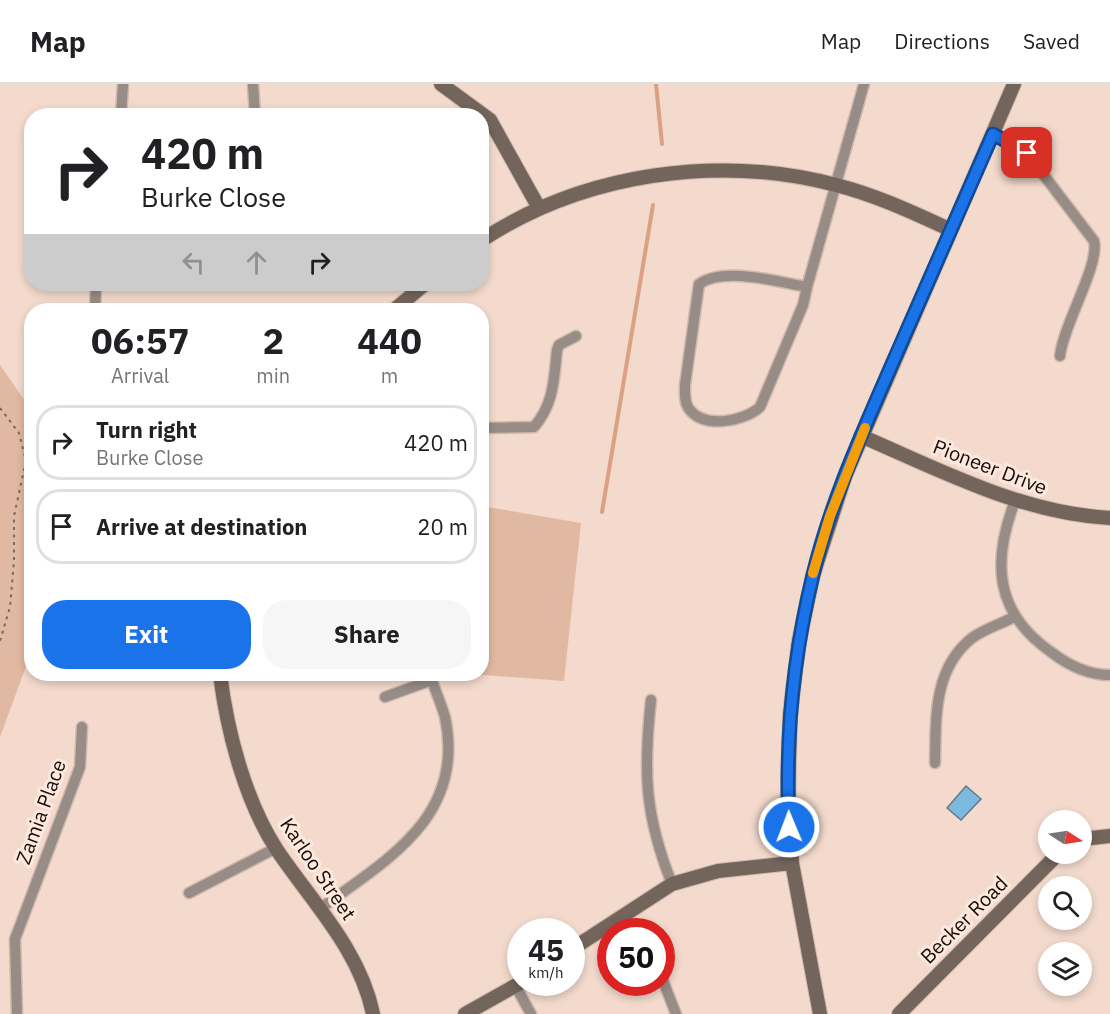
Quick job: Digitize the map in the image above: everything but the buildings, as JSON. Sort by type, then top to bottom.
[{"type":"street","points":[[122,108],[123,84]]},
{"type":"street","points":[[253,84],[254,108]]},
{"type":"street","points":[[441,84],[474,108]]},
{"type":"street","points":[[807,286],[735,275],[717,276],[699,284],[686,385],[686,400],[689,409],[708,418],[730,421],[750,416],[760,407],[803,305],[864,84]]},
{"type":"street","points":[[820,1014],[792,863],[788,809],[790,715],[799,641],[813,575],[830,516],[861,436],[1014,84]]},
{"type":"street","points":[[489,119],[539,208]]},
{"type":"street","points":[[993,134],[1018,147],[1038,165],[1095,245],[1092,262],[1066,327],[1059,356]]},
{"type":"street","points":[[489,236],[539,208],[615,183],[679,172],[746,171],[837,185],[890,203],[951,230]]},
{"type":"street","points":[[402,303],[417,291]]},
{"type":"street","points":[[489,428],[534,427],[550,402],[559,345],[576,336]]},
{"type":"street","name":"Pioneer Drive","points":[[861,436],[1015,501],[1088,517],[1110,518]]},
{"type":"street","points":[[1015,501],[1001,544],[1000,559],[1001,576],[1014,617],[1038,643],[1070,666],[1110,675]]},
{"type":"street","points":[[935,763],[936,708],[944,672],[972,638],[1014,617]]},
{"type":"street","name":"Karloo Street","points":[[221,681],[231,738],[243,775],[276,848],[321,908],[357,970],[374,1014]]},
{"type":"street","points":[[385,697],[422,681]]},
{"type":"street","points":[[321,908],[399,850],[429,815],[445,773],[447,748],[445,717],[432,681]]},
{"type":"street","points":[[651,700],[645,757],[648,793],[653,831],[672,884]]},
{"type":"street","name":"Zamia Place","points":[[17,1014],[15,939],[80,767],[82,727]]},
{"type":"street","points":[[1092,838],[1110,836]]},
{"type":"street","points":[[189,892],[276,848]]},
{"type":"street","points":[[585,940],[672,884],[718,872],[792,863]]},
{"type":"street","name":"Becker Road","points":[[898,1014],[1048,864]]},
{"type":"street","points":[[624,914],[626,918]]},
{"type":"street","points":[[465,1014],[507,991]]},
{"type":"street","points":[[524,996],[531,1014]]},
{"type":"street","points":[[669,996],[676,1014]]},
{"type":"path","points":[[0,408],[19,433],[24,453]]},
{"type":"path","points":[[0,641],[10,607],[14,561],[14,516],[24,470]]},
{"type":"shaded area","points":[[0,365],[24,400],[24,672],[0,737]]},
{"type":"shaded area","points":[[489,507],[581,523],[564,681],[489,675]]},
{"type":"waterway","points":[[656,84],[662,144]]},
{"type":"waterway","points":[[602,512],[653,205]]},
{"type":"slow traffic","points":[[813,573],[830,516],[865,428]]},
{"type":"route","points":[[789,827],[790,715],[799,641],[813,575],[830,516],[861,436],[993,134],[1027,153]]}]
